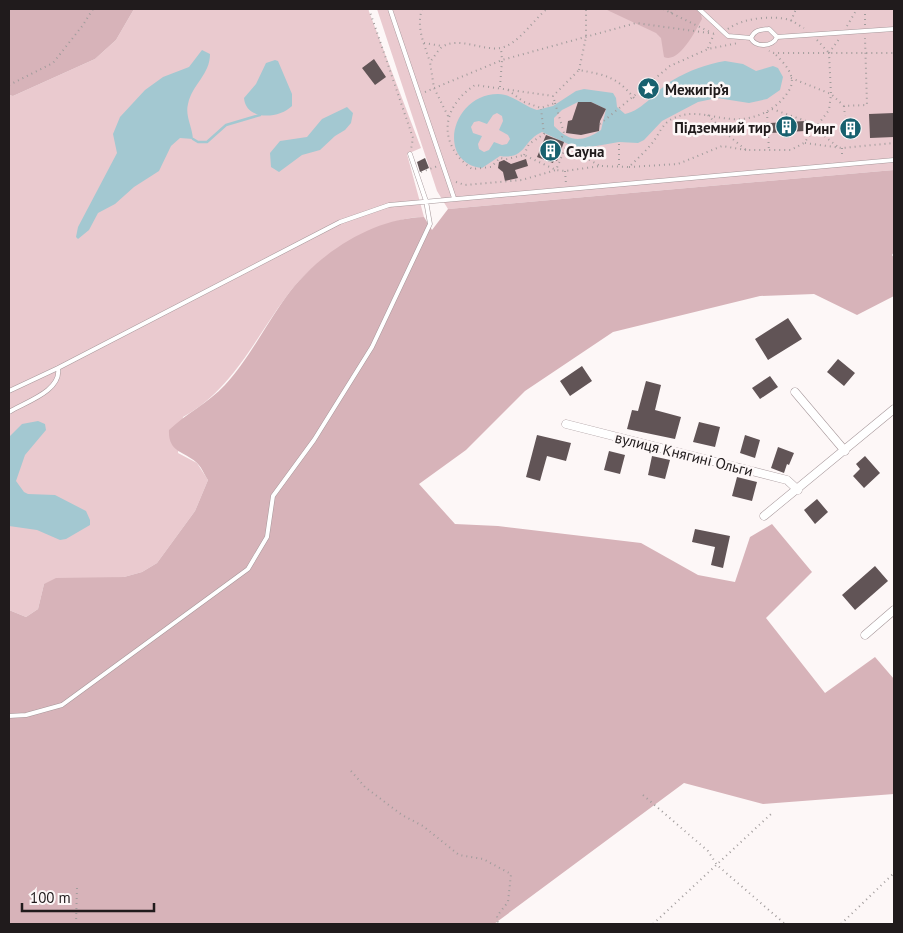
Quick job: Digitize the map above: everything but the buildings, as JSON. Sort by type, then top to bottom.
[{"type":"street","points":[[796,392],[844,451]]},
{"type":"street","points":[[764,516],[798,490],[894,409]]},
{"type":"street","name":"вулиця Княгині Ольги","points":[[566,424],[787,480],[798,490]]},
{"type":"street","points":[[864,635],[894,610]]},
{"type":"lane","points":[[390,9],[454,198]]},
{"type":"lane","points":[[699,9],[728,36],[751,38],[757,44],[771,44],[777,37],[894,29]]},
{"type":"lane","points":[[751,38],[757,30],[770,30],[777,37]]},
{"type":"lane","points":[[9,716],[26,715],[62,706],[248,569],[268,537],[273,496],[314,440],[376,338],[430,224],[426,201],[410,154]]},
{"type":"lane","points":[[9,391],[58,368],[340,222],[389,205],[454,198],[567,191],[894,160]]},
{"type":"lane","points":[[9,412],[53,386],[57,381],[58,368]]},
{"type":"path","points":[[9,85],[52,63],[83,26],[93,9]]},
{"type":"path","points":[[369,9],[413,138],[410,154]]},
{"type":"path","points":[[422,9],[418,20],[430,62],[434,88],[448,116]]},
{"type":"path","points":[[424,43],[443,46],[455,44],[501,48],[517,40],[533,20],[547,9]]},
{"type":"path","points":[[553,96],[579,70],[586,37],[586,9]]},
{"type":"path","points":[[663,9],[714,34]]},
{"type":"path","points":[[671,13],[675,9]]},
{"type":"path","points":[[791,21],[796,9]]},
{"type":"path","points":[[844,106],[867,105],[865,9]]},
{"type":"path","points":[[419,94],[502,60],[636,23],[714,34]]},
{"type":"path","points":[[708,49],[714,34]]},
{"type":"path","points":[[600,124],[634,98],[670,66],[708,49],[741,43]]},
{"type":"path","points":[[430,62],[443,46]]},
{"type":"path","points":[[500,87],[501,48]]},
{"type":"path","points":[[553,96],[508,90],[500,87],[474,85],[463,93],[448,116],[447,131],[457,159],[472,169],[492,167],[500,158],[507,160],[524,155],[556,170],[565,171],[600,166],[629,167],[678,164],[722,146],[770,152],[791,150],[804,143],[829,110],[831,94],[829,54],[774,53],[763,49]]},
{"type":"path","points":[[629,167],[654,142],[671,119],[691,112],[733,120],[767,112],[772,109],[790,90],[792,78],[788,67],[774,53]]},
{"type":"path","points":[[579,70],[614,78],[624,85],[634,98]]},
{"type":"path","points":[[792,78],[831,94],[844,106],[845,116]]},
{"type":"path","points":[[508,90],[524,102],[541,108],[555,103]]},
{"type":"path","points":[[553,96],[560,114],[564,133],[561,139]]},
{"type":"path","points":[[524,155],[529,144],[544,134],[541,108]]},
{"type":"path","points":[[772,109],[788,113],[816,128],[841,148],[842,165]]},
{"type":"path","points":[[767,112],[770,152]]},
{"type":"path","points":[[708,115],[723,131],[746,150]]},
{"type":"path","points":[[619,143],[619,166]]},
{"type":"path","points":[[804,143],[841,148],[894,143]]},
{"type":"path","points":[[556,170],[566,146],[600,166]]},
{"type":"path","points":[[416,174],[442,164]]},
{"type":"path","points":[[448,180],[465,184],[504,182],[522,180],[556,170]]},
{"type":"path","points":[[565,171],[567,191]]},
{"type":"path","points":[[351,771],[365,787],[402,815],[423,826],[459,855],[483,859],[511,874],[508,902],[497,916],[498,924]]},
{"type":"path","points":[[643,795],[708,850],[717,865],[785,924]]},
{"type":"path","points":[[653,924],[771,814]]},
{"type":"path","points":[[841,924],[894,873]]},
{"type":"path","points":[[76,924],[77,887]]},
{"type":"shaded area","points":[[9,9],[134,9],[116,40],[95,59],[13,96],[9,95]]},
{"type":"shaded area","points":[[134,9],[368,9],[421,148],[407,154],[424,217],[398,221],[361,235],[337,249],[314,266],[294,286],[229,379],[200,406],[183,417],[178,453],[197,463],[208,480],[195,511],[157,563],[142,572],[124,577],[44,584],[38,609],[26,617],[9,610],[9,95],[13,96],[95,59],[116,40]]},
{"type":"shaded area","name":"Межигір’я","points":[[377,9],[894,9],[894,170],[448,209],[437,191]]},
{"type":"shaded area","points":[[605,9],[700,9],[702,19],[686,45],[675,56],[670,58],[664,57],[661,38],[656,33]]},
{"type":"shaded area","points":[[894,170],[894,252],[892,255],[894,258],[894,296],[857,315],[814,294],[760,296],[613,332],[525,391],[466,450],[419,484],[455,524],[498,526],[641,543],[698,575],[735,582],[750,537],[772,524],[812,572],[766,618],[825,693],[875,657],[894,679],[894,794],[763,804],[684,783],[494,924],[9,924],[9,610],[26,617],[38,609],[44,584],[56,578],[124,577],[142,572],[157,563],[195,511],[208,480],[198,464],[174,447],[169,437],[169,430],[225,385],[241,365],[286,297],[298,282],[329,253],[365,232],[404,219],[424,217],[432,230],[448,209]]},
{"type":"water","points":[[202,50],[210,54],[209,61],[204,74],[190,97],[187,108],[193,139],[180,138],[171,146],[159,171],[134,187],[115,204],[98,213],[89,230],[78,239],[76,237],[78,227],[117,153],[113,134],[120,117],[145,90],[163,77],[189,67]]},
{"type":"water","points":[[278,61],[292,94],[292,106],[272,115],[257,114],[246,105],[244,98],[256,84],[266,63]]},
{"type":"water","points":[[725,61],[743,64],[756,71],[773,66],[778,68],[783,77],[780,90],[767,99],[749,103],[717,98],[698,102],[662,121],[644,140],[638,143],[619,142],[579,149],[542,132],[536,135],[515,155],[500,156],[482,168],[467,163],[458,154],[454,142],[455,129],[460,116],[469,105],[482,97],[503,95],[537,110],[553,106],[576,91],[584,89],[613,93],[616,98],[617,107],[625,114],[644,104],[667,84],[679,77],[698,68]],"holes":[[[578,102],[591,102],[606,109],[601,130],[582,139],[571,138],[554,126],[554,118],[562,110]],[[497,113],[502,116],[503,121],[499,130],[508,135],[510,139],[507,144],[502,145],[494,142],[489,150],[484,152],[479,149],[478,144],[482,136],[473,133],[471,127],[474,122],[479,121],[487,124],[493,115]]]},
{"type":"water","points":[[347,107],[353,113],[351,123],[320,150],[302,155],[279,172],[271,167],[270,153],[280,141],[307,137],[322,119]]},
{"type":"water","points":[[38,421],[45,424],[46,430],[25,455],[16,481],[24,492],[28,494],[55,495],[86,511],[90,525],[66,539],[60,540],[37,530],[9,526],[9,437],[22,424]]},
{"type":"waterway","points":[[193,139],[198,142],[207,142],[226,125],[260,115]]},
{"type":"place","name":"Межигір’я","points":[[649,89]]},
{"type":"place","name":"Підземний тир","points":[[787,127]]},
{"type":"place","name":"Ринг","points":[[851,128]]},
{"type":"place","name":"Сауна","points":[[550,151]]}]
